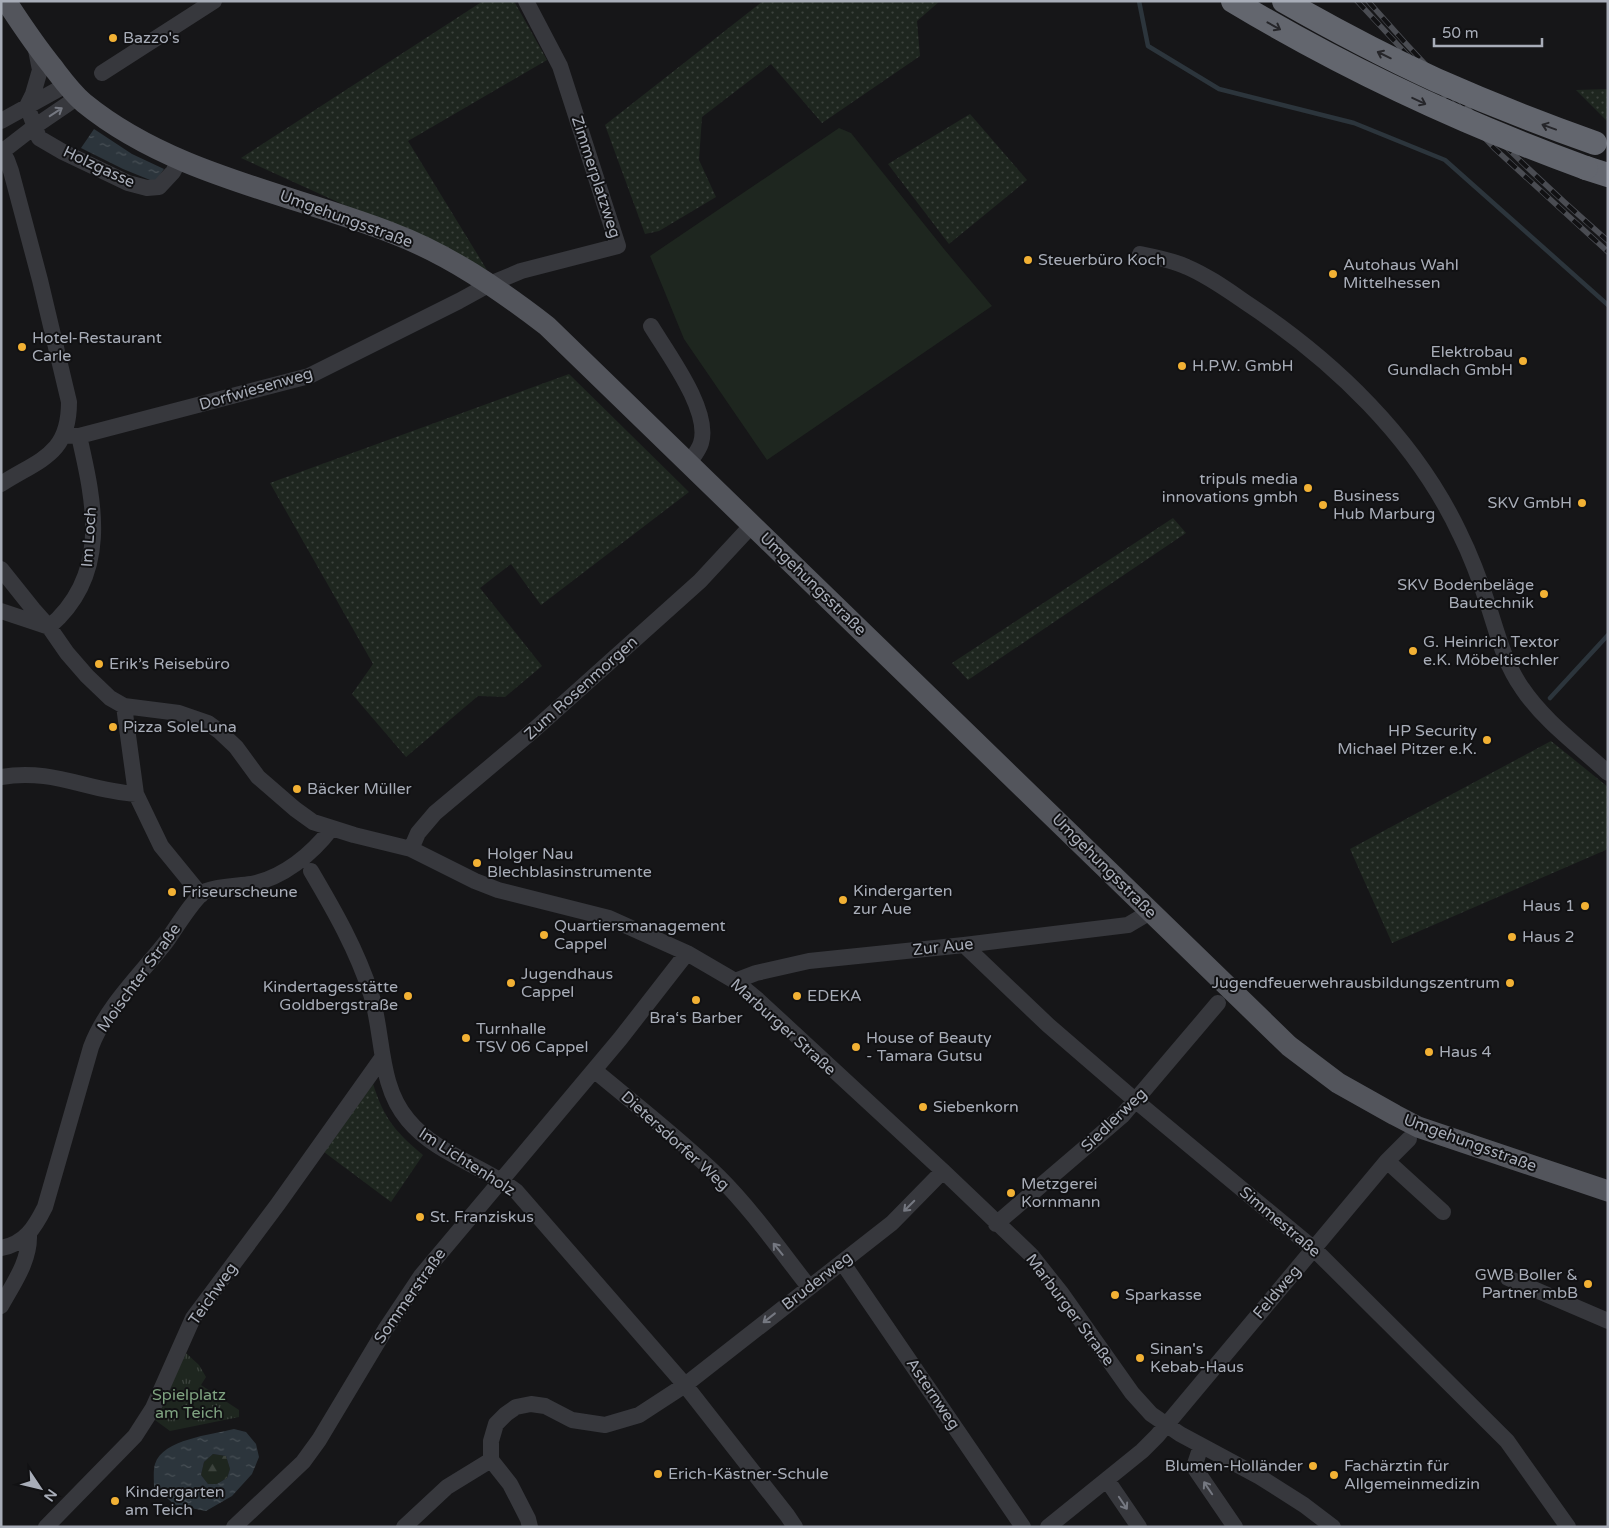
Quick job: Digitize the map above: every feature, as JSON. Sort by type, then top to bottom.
[{"type":"highway","points":[[1232,1],[1319,51],[1406,95],[1477,126],[1597,172]]},
{"type":"highway","points":[[1284,1],[1434,79],[1540,124],[1601,145]]},
{"type":"main road","name":"Umgehungsstraße","points":[[6,1],[35,45],[72,91],[103,116],[131,135],[180,159],[236,180],[348,216],[430,250],[490,284],[547,326],[1289,1046],[1338,1083],[1418,1127],[1608,1191]]},
{"type":"street","points":[[102,73],[214,1]]},
{"type":"street","name":"Zimmerplatzweg","points":[[490,284],[521,271],[618,246],[560,66],[526,1]]},
{"type":"street","points":[[27,106],[33,94],[40,70],[35,45]]},
{"type":"street","points":[[1,121],[27,106],[72,91]]},
{"type":"street","points":[[1,484],[51,453],[72,436],[69,402],[40,280],[11,171],[2,150],[34,127],[72,91]]},
{"type":"street","name":"Holzgasse","points":[[27,106],[39,138],[128,183],[154,188],[163,184],[180,159]]},
{"type":"street","points":[[1140,254],[1186,266],[1210,278],[1293,335],[1332,367],[1369,404],[1416,460],[1446,506],[1474,565],[1507,660],[1522,689],[1546,716],[1608,773]]},
{"type":"street","name":"Dorfwiesenweg","points":[[72,436],[309,376],[490,284]]},
{"type":"street","points":[[651,326],[698,407],[702,423],[701,444],[689,463]]},
{"type":"street","name":"Im Loch","points":[[49,627],[60,618],[77,596],[86,579],[91,551],[94,510],[91,491],[72,436]]},
{"type":"street","name":"Zum Rosenmorgen","points":[[411,849],[418,833],[435,813],[535,730],[700,581],[752,525]]},
{"type":"street","points":[[1,569],[87,676],[110,698],[124,706],[136,794],[161,846],[201,895],[210,890],[254,884],[276,876],[303,858],[331,829]]},
{"type":"street","points":[[1,611],[49,627]]},
{"type":"street","name":"Marburger Straße","points":[[124,706],[179,713],[208,723],[236,747],[258,777],[313,822],[331,829],[411,849],[475,881],[498,890],[609,918],[687,953],[735,981],[758,1000],[1031,1255],[1057,1288],[1132,1394],[1151,1414],[1201,1446],[1267,1482],[1304,1505],[1333,1527]]},
{"type":"street","points":[[1,777],[37,774],[65,779],[118,793],[136,794]]},
{"type":"street","name":"Im Lichtenholz","points":[[311,871],[347,935],[360,964],[377,1014],[382,1058],[398,1104],[408,1121],[443,1150],[502,1180],[516,1191],[685,1385],[795,1527]]},
{"type":"street","name":"Moischter Straße","points":[[1,1248],[11,1246],[29,1235],[46,1207],[94,1039],[120,998],[201,895]]},
{"type":"street","name":"Zur Aue","points":[[735,981],[756,972],[809,961],[964,946],[1128,925],[1150,912]]},
{"type":"street","name":"Simmestraße","points":[[964,946],[1048,1026],[1314,1249],[1507,1441],[1568,1527]]},
{"type":"street","name":"Sommerstraße","points":[[234,1527],[303,1462],[319,1440],[420,1276],[594,1070],[687,953]]},
{"type":"street","name":"Siedlerweg","points":[[996,1224],[1098,1137],[1136,1101],[1218,1003]]},
{"type":"street","name":"Teichweg","points":[[46,1527],[135,1436],[154,1408],[193,1318],[278,1204],[382,1058]]},
{"type":"street","name":"Dietersdorfer Weg","points":[[594,1070],[673,1136],[719,1178],[737,1197],[809,1287]]},
{"type":"street","name":"Feldweg","points":[[1048,1527],[1142,1451],[1387,1161],[1408,1139]]},
{"type":"street","points":[[1387,1161],[1443,1212]]},
{"type":"street","name":"Bruderweg","points":[[491,1460],[490,1441],[496,1424],[516,1406],[531,1404],[545,1406],[572,1420],[605,1425],[639,1415],[685,1385],[892,1223],[943,1172]]},
{"type":"street","points":[[1,1306],[24,1262],[29,1235]]},
{"type":"street","name":"Asternweg","points":[[842,1262],[1023,1527]]},
{"type":"street","points":[[1508,1278],[1608,1321]]},
{"type":"street","points":[[1201,1446],[1194,1467],[1235,1527]]},
{"type":"street","points":[[404,1527],[447,1487],[491,1460],[510,1484],[528,1519],[530,1527]]},
{"type":"street","points":[[1107,1480],[1139,1527]]},
{"type":"green space","points":[[483,1],[514,1],[547,60],[408,141],[487,270],[241,158]]},
{"type":"green space","points":[[763,1],[940,1],[917,21],[920,56],[822,123],[771,64],[702,117],[699,160],[716,197],[659,231],[645,234],[605,125]]},
{"type":"green space","points":[[1608,89],[1608,122],[1576,90]]},
{"type":"green space","points":[[970,114],[1027,180],[949,244],[888,164]]},
{"type":"green space","points":[[839,128],[851,133],[992,306],[767,460],[684,339],[650,256]]},
{"type":"green space","points":[[569,374],[689,492],[541,605],[511,564],[480,588],[542,666],[505,697],[478,696],[406,757],[352,694],[373,664],[270,483]]},
{"type":"green space","points":[[1173,518],[1186,533],[968,680],[952,663]]},
{"type":"green space","points":[[1551,741],[1608,787],[1608,849],[1392,943],[1350,849]]},
{"type":"green space","points":[[371,1077],[384,1112],[403,1137],[423,1155],[391,1202],[320,1149]]},
{"type":"green space","name":"Spielplatz am Teich","points":[[186,1353],[199,1365],[206,1377],[201,1385],[239,1410],[239,1417],[170,1431],[155,1420]]},
{"type":"green space","points":[[213,1454],[226,1456],[230,1469],[227,1478],[217,1484],[208,1484],[201,1475],[204,1462]]},
{"type":"water","points":[[94,129],[132,154],[164,169],[155,182],[123,169],[81,148]]},
{"type":"water","points":[[234,1429],[246,1432],[256,1444],[259,1457],[252,1474],[232,1496],[206,1511],[175,1505],[154,1487],[155,1464],[167,1449],[189,1439]],"holes":[[[213,1454],[226,1456],[230,1469],[227,1478],[217,1484],[208,1484],[201,1475],[204,1462]]]},
{"type":"waterway","points":[[1139,1],[1148,46],[1219,89],[1354,123],[1445,160],[1608,305]]},
{"type":"waterway","points":[[1550,698],[1608,635]]},
{"type":"railway","points":[[1357,1],[1494,148],[1608,252]]},
{"type":"railway","points":[[1368,1],[1484,125],[1608,241]]},
{"type":"place","name":"Bazzo's","points":[[113,38]]},
{"type":"place","name":"Steuerbüro Koch","points":[[1028,260]]},
{"type":"place","name":"Autohaus Wahl Mittelhessen","points":[[1333,274]]},
{"type":"place","name":"Hotel-Restaurant Carle","points":[[22,347]]},
{"type":"place","name":"Elektrobau Gundlach GmbH","points":[[1523,361]]},
{"type":"place","name":"H.P.W. GmbH","points":[[1182,366]]},
{"type":"place","name":"tripuls media innovations gmbh","points":[[1308,488]]},
{"type":"place","name":"SKV GmbH","points":[[1582,503]]},
{"type":"place","name":"Business Hub Marburg","points":[[1323,505]]},
{"type":"place","name":"SKV Bodenbeläge Bautechnik","points":[[1544,594]]},
{"type":"place","name":"G. Heinrich Textor e.K. Möbeltischler","points":[[1413,651]]},
{"type":"place","name":"Erik’s Reisebüro","points":[[99,664]]},
{"type":"place","name":"Pizza SoleLuna","points":[[113,727]]},
{"type":"place","name":"HP Security Michael Pitzer e.K.","points":[[1487,740]]},
{"type":"place","name":"Bäcker Müller","points":[[297,789]]},
{"type":"place","name":"Holger Nau Blechblasinstrumente","points":[[477,863]]},
{"type":"place","name":"Friseurscheune","points":[[172,892]]},
{"type":"place","name":"Kindergarten zur Aue","points":[[843,900]]},
{"type":"place","name":"Haus 1","points":[[1585,906]]},
{"type":"place","name":"Quartiersmanagement Cappel","points":[[544,935]]},
{"type":"place","name":"Haus 2","points":[[1512,937]]},
{"type":"place","name":"Jugendhaus Cappel","points":[[511,983]]},
{"type":"place","name":"Jugendfeuerwehrausbildungszentrum","points":[[1510,983]]},
{"type":"place","name":"Kindertagesstätte Goldbergstraße","points":[[408,996]]},
{"type":"place","name":"EDEKA","points":[[797,996]]},
{"type":"place","name":"Bra‘s Barber","points":[[696,1000]]},
{"type":"place","name":"Turnhalle TSV 06 Cappel","points":[[466,1038]]},
{"type":"place","name":"House of Beauty - Tamara Gutsu","points":[[856,1047]]},
{"type":"place","name":"Haus 4","points":[[1429,1052]]},
{"type":"place","name":"Siebenkorn","points":[[923,1107]]},
{"type":"place","name":"Metzgerei Kornmann","points":[[1011,1193]]},
{"type":"place","name":"St. Franziskus","points":[[420,1217]]},
{"type":"place","name":"GWB Boller & Partner mbB","points":[[1588,1284]]},
{"type":"place","name":"Sparkasse","points":[[1115,1295]]},
{"type":"place","name":"Sinan's Kebab-Haus","points":[[1140,1358]]},
{"type":"place","name":"Blumen-Holländer","points":[[1313,1466]]},
{"type":"place","name":"Erich-Kästner-Schule","points":[[658,1474]]},
{"type":"place","name":"Fachärztin für Allgemeinmedizin","points":[[1334,1475]]},
{"type":"place","name":"Kindergarten am Teich","points":[[115,1501]]}]
